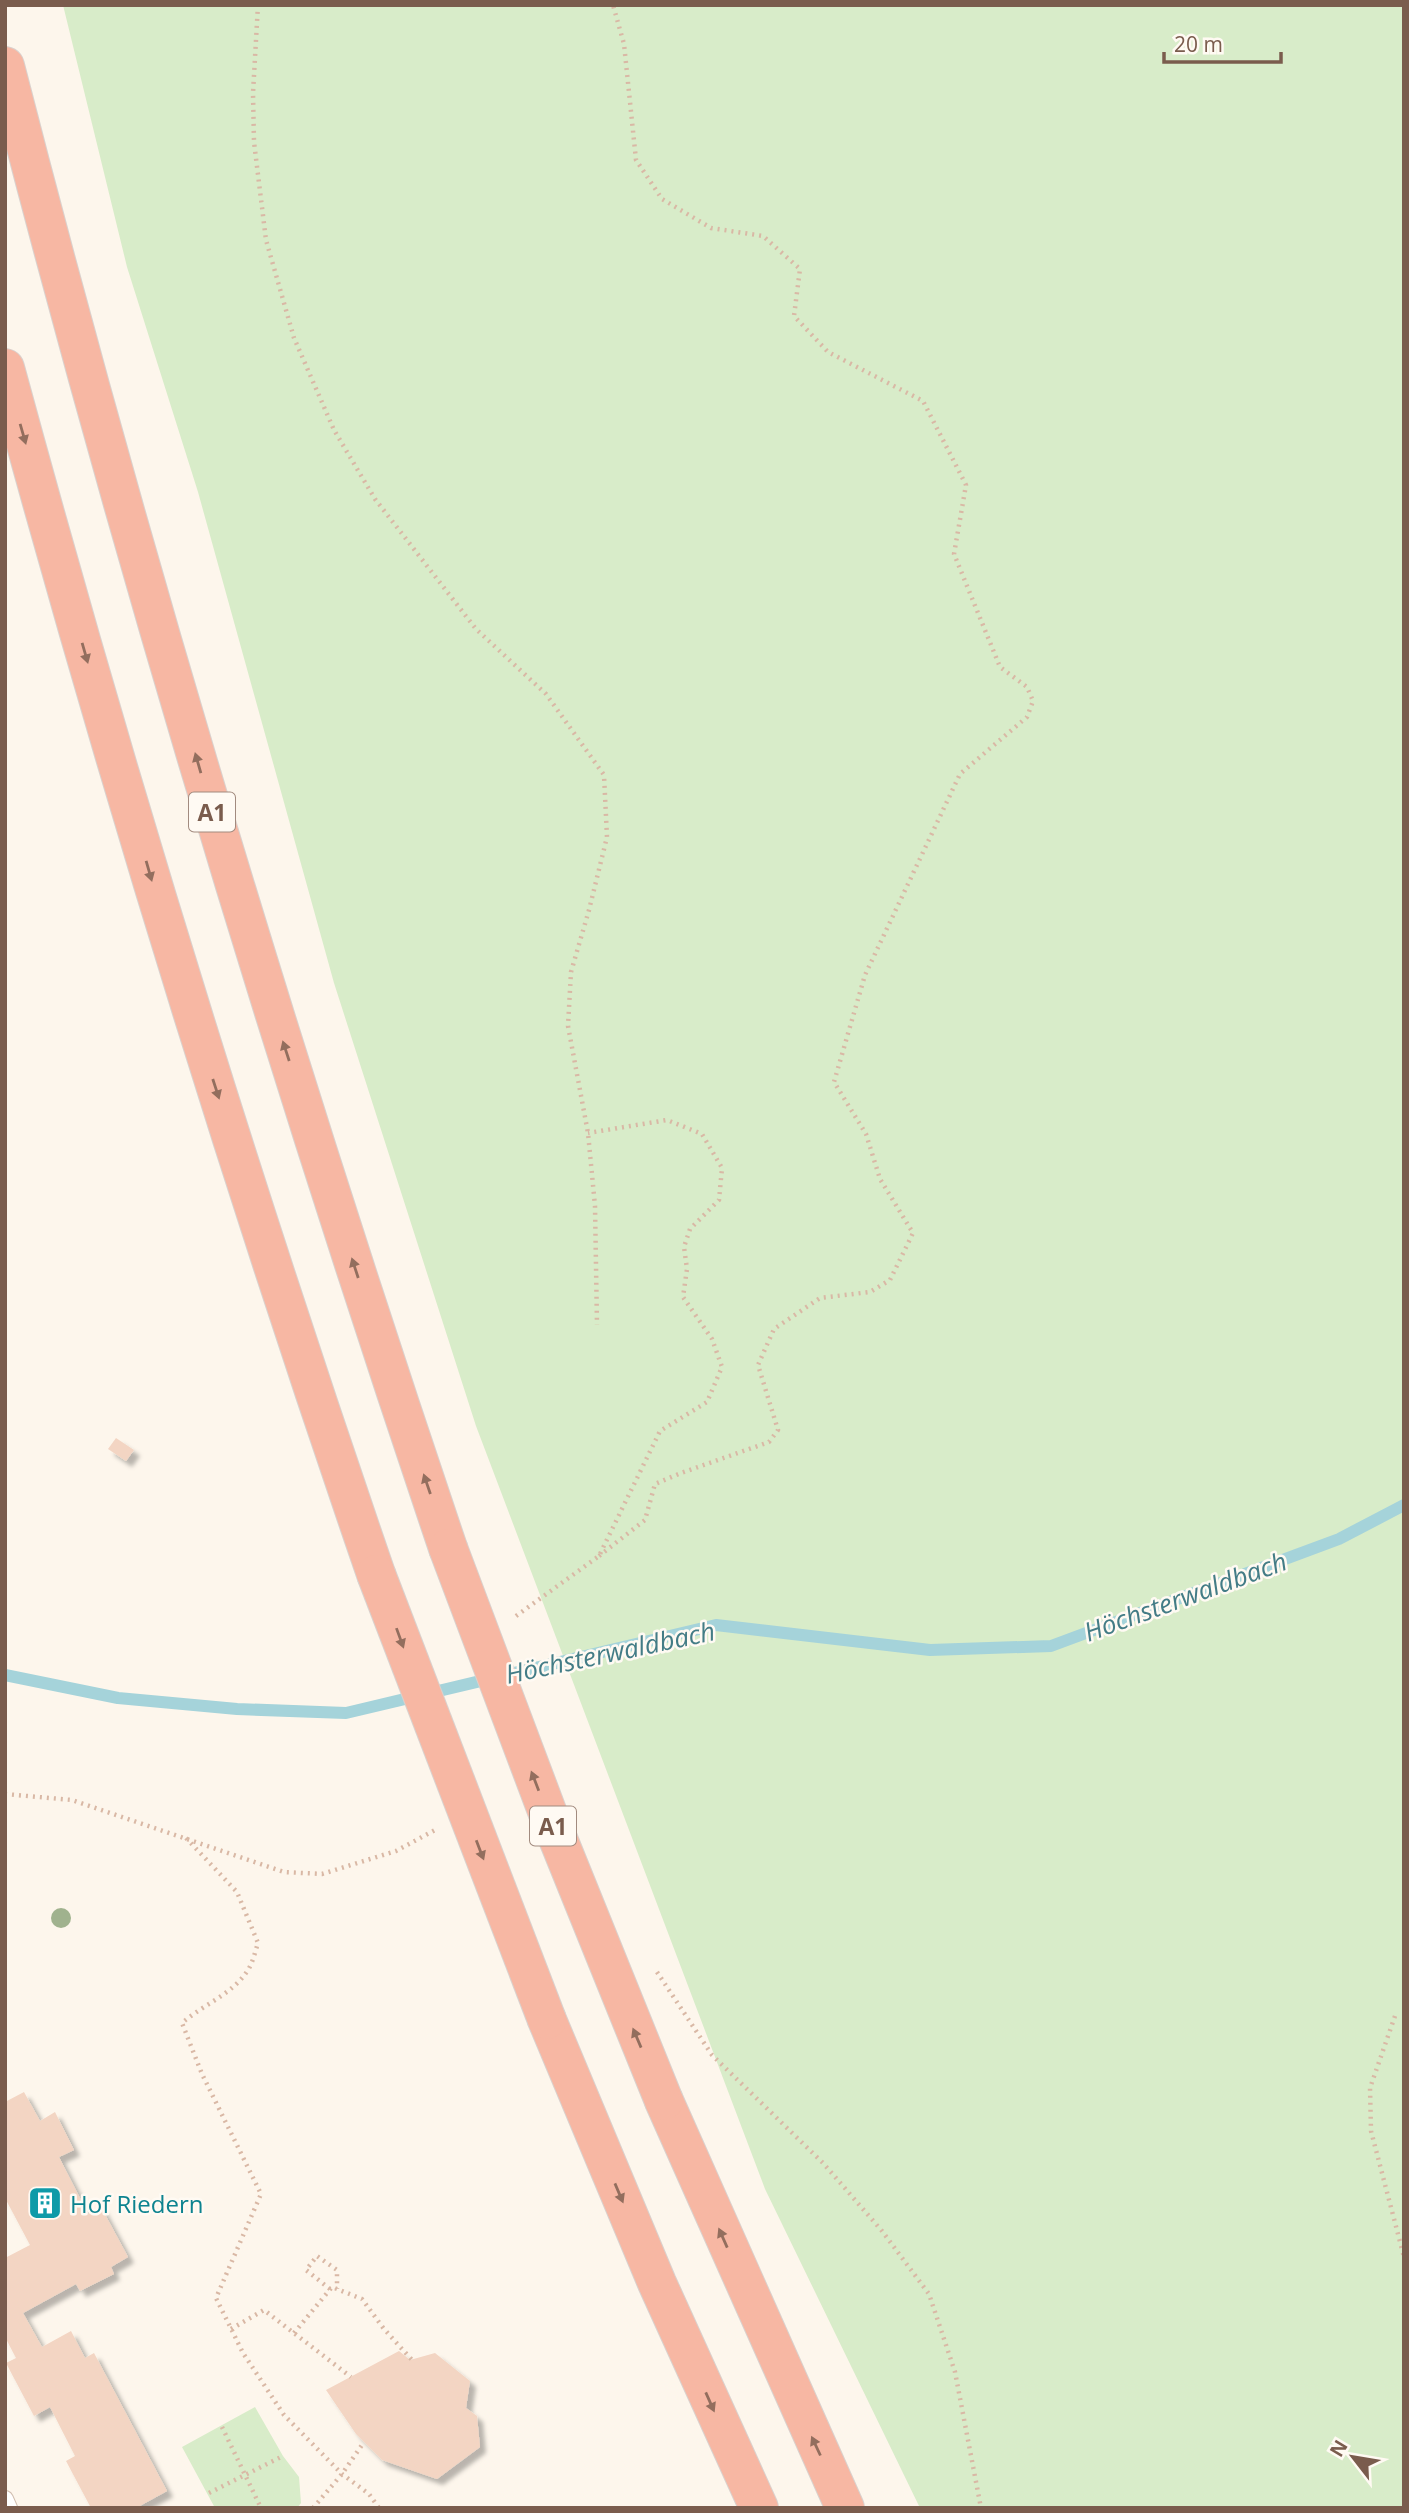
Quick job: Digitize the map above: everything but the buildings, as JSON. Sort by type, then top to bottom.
[{"type":"highway","name":"A1","points":[[5,66],[146,582],[240,906],[370,1315],[448,1548],[550,1819],[664,2101],[750,2300],[845,2508]]},
{"type":"highway","points":[[5,368],[200,1041],[314,1395],[376,1574],[494,1887],[592,2131],[657,2283],[759,2508]]},
{"type":"lane","points":[[5,2499],[9,2508]]},
{"type":"path","points":[[258,5],[253,93],[254,142],[266,240],[294,338],[334,430],[376,499],[476,629],[545,694],[604,775],[607,836],[571,972],[568,1026],[587,1133],[595,1206],[597,1325]]},
{"type":"path","points":[[514,1618],[645,1520],[654,1484],[769,1442],[778,1430],[758,1365],[774,1329],[820,1298],[870,1292],[890,1280],[913,1234],[880,1179],[866,1133],[834,1082],[865,975],[960,774],[1027,717],[1033,701],[1027,687],[1000,667],[954,554],[966,485],[923,401],[828,352],[794,316],[800,269],[763,236],[711,228],[662,199],[636,160],[624,44],[613,5]]},
{"type":"path","points":[[587,1133],[667,1120],[702,1134],[722,1168],[719,1200],[690,1229],[684,1247],[687,1269],[682,1297],[712,1339],[722,1367],[707,1402],[660,1431],[599,1556]]},
{"type":"path","points":[[5,1794],[72,1800],[284,1872],[322,1874],[396,1851],[441,1827]]},
{"type":"path","points":[[186,1838],[237,1892],[258,1943],[249,1969],[230,1991],[198,2009],[182,2023],[202,2074],[261,2194],[216,2298],[243,2353],[284,2415],[342,2474],[369,2494],[379,2508]]},
{"type":"path","points":[[649,1962],[712,2055],[823,2163],[881,2231],[929,2294],[955,2372],[981,2508]]},
{"type":"path","points":[[1395,2015],[1370,2088],[1371,2132],[1404,2257]]},
{"type":"path","points":[[330,2289],[306,2270],[317,2256],[337,2270],[337,2289]]},
{"type":"path","points":[[294,2333],[332,2287],[362,2300],[412,2360]]},
{"type":"path","points":[[231,2329],[264,2310],[351,2377]]},
{"type":"path","points":[[222,2427],[261,2508]]},
{"type":"path","points":[[313,2508],[342,2474],[364,2442]]},
{"type":"path","points":[[209,2493],[283,2456]]},
{"type":"green space","points":[[63,5],[1404,5],[1404,2508],[920,2508],[765,2189],[476,1426],[334,983],[198,492],[127,267]]},
{"type":"green space","points":[[255,2407],[283,2456],[299,2477],[301,2503],[297,2508],[215,2508],[182,2447]]},
{"type":"waterway","name":"Höchsterwaldbach","points":[[5,1675],[118,1698],[237,1709],[346,1713],[716,1625],[930,1650],[1051,1646],[1339,1539],[1404,1505]]},
{"type":"place","name":"Hof Riedern","points":[[45,2203]]}]
